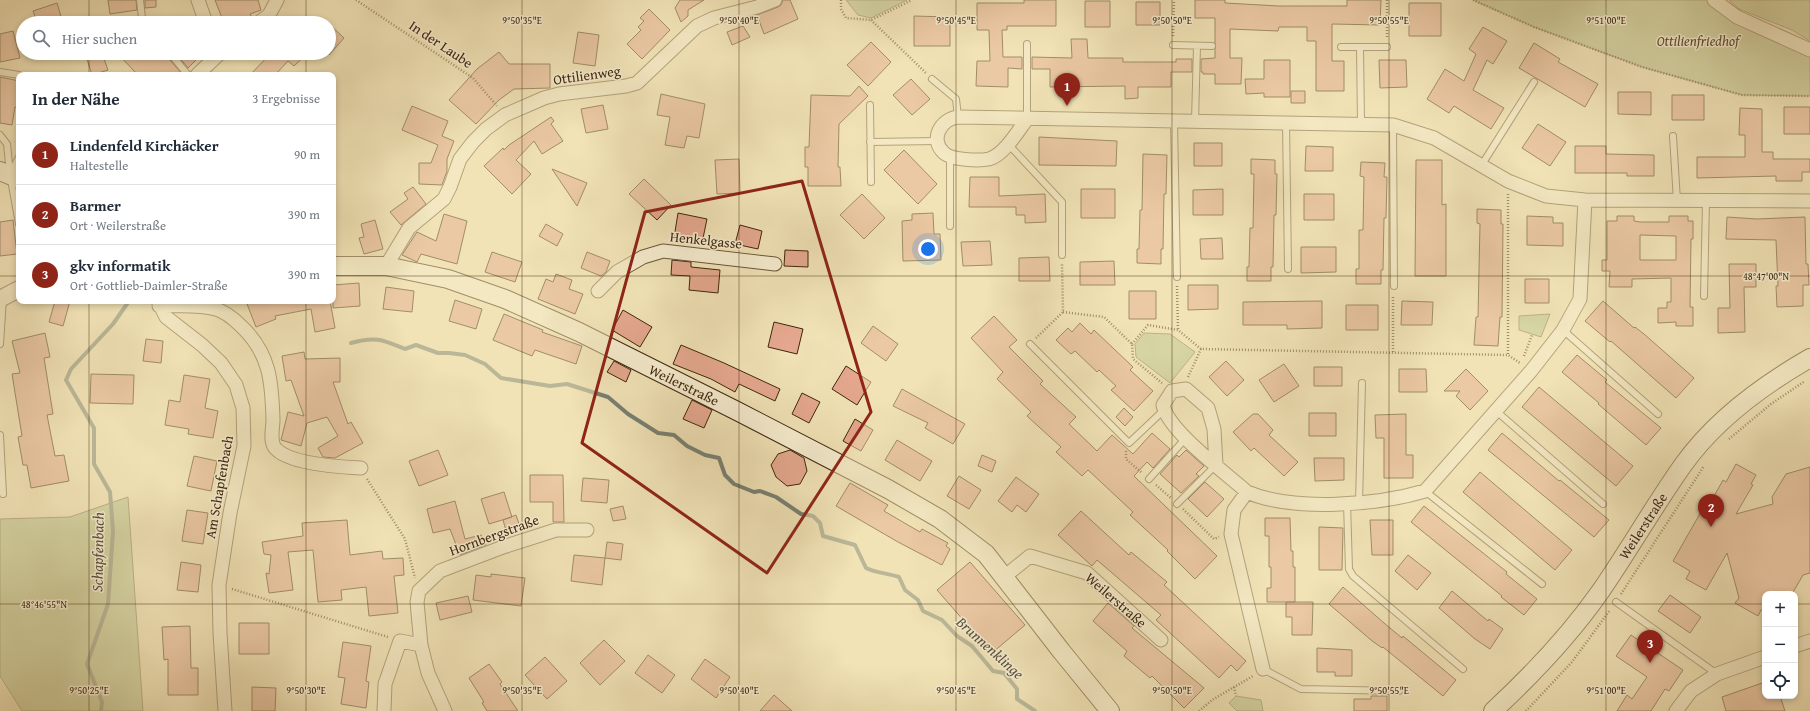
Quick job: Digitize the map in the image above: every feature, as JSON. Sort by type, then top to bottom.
[{"type":"main road","name":"Weilerstraße","points":[[336,266],[386,266],[448,279],[505,299],[579,332],[888,489],[940,519],[986,554],[1110,711]]},
{"type":"main road","name":"Weilerstraße","points":[[1493,711],[1536,670],[1600,592],[1684,463],[1716,427],[1754,395],[1810,358]]},
{"type":"street","points":[[198,0],[204,16]]},
{"type":"street","points":[[267,16],[277,0]]},
{"type":"street","name":"Ottilienweg","points":[[386,266],[409,228],[444,199],[460,159],[473,142],[486,129],[505,116],[544,98],[559,94],[626,86],[637,83],[697,26],[714,18],[756,7],[775,0]]},
{"type":"street","points":[[1714,0],[1737,17],[1810,50]]},
{"type":"street","points":[[200,72],[213,60]]},
{"type":"street","points":[[1027,119],[1009,145],[990,159],[950,157],[940,148],[937,141],[937,134],[944,122],[951,118],[958,117],[1393,125],[1434,138],[1508,181],[1546,196],[1585,200],[1810,201]]},
{"type":"street","points":[[1216,465],[1214,428],[1208,408],[1186,389],[1172,391],[1163,405],[1167,417],[1186,438],[1216,465],[1247,492],[1259,497],[1315,504],[1353,503],[1400,498],[1425,491],[1531,371],[1563,330],[1580,299],[1585,200]]},
{"type":"street","name":"Henkelgasse","points":[[598,291],[617,272],[643,257],[663,251],[775,264]]},
{"type":"street","points":[[2,298],[16,290]]},
{"type":"street","name":"Am Schapfenbach","points":[[159,304],[166,317],[202,345],[221,363],[236,385],[243,408],[244,446],[230,513],[219,585],[220,633],[225,711]]},
{"type":"street","points":[[170,304],[217,309],[233,318],[259,346],[268,368],[272,393],[272,441],[275,449],[289,457],[305,461],[329,466],[361,468]]},
{"type":"street","points":[[1247,492],[1234,510],[1231,534],[1263,669]]},
{"type":"street","name":"Hornbergstraße","points":[[419,591],[440,571],[502,548],[556,530],[587,530]]},
{"type":"street","name":"Weilerstraße","points":[[1004,576],[1030,556],[1087,573],[1161,640]]},
{"type":"street","points":[[419,591],[417,602],[421,645],[428,673],[444,711]]},
{"type":"street","points":[[1798,645],[1810,640]]},
{"type":"street","points":[[384,711],[385,684],[400,641],[421,645]]},
{"type":"street","points":[[1676,711],[1691,691],[1717,674],[1762,658]]},
{"type":"lane","points":[[140,0],[142,16]]},
{"type":"lane","points":[[1026,44],[1027,119]]},
{"type":"lane","points":[[1173,45],[1212,46]]},
{"type":"lane","points":[[1195,121],[1197,46]]},
{"type":"lane","points":[[1341,47],[1387,47]]},
{"type":"lane","points":[[1360,47],[1361,124]]},
{"type":"lane","points":[[176,60],[186,72]]},
{"type":"lane","points":[[0,72],[16,75]]},
{"type":"lane","points":[[932,79],[956,99],[958,117]]},
{"type":"lane","points":[[1481,166],[1534,82]]},
{"type":"lane","points":[[870,105],[870,182]]},
{"type":"lane","points":[[1174,120],[1177,277]]},
{"type":"lane","points":[[1286,122],[1288,269]]},
{"type":"lane","points":[[1393,125],[1394,286]]},
{"type":"lane","points":[[0,135],[7,144],[10,175],[16,208]]},
{"type":"lane","points":[[1673,136],[1677,201]]},
{"type":"lane","points":[[870,142],[937,141]]},
{"type":"lane","points":[[1009,145],[1062,202],[1062,254]]},
{"type":"lane","points":[[950,157],[950,226]]},
{"type":"lane","points":[[10,175],[16,163]]},
{"type":"lane","points":[[1704,296],[1706,201]]},
{"type":"lane","points":[[0,344],[2,298]]},
{"type":"lane","points":[[1563,330],[1658,414]]},
{"type":"lane","points":[[1030,344],[1129,443],[1164,410]]},
{"type":"lane","points":[[1362,383],[1353,503],[1350,569],[1353,576],[1463,669]]},
{"type":"lane","points":[[1495,410],[1603,504]]},
{"type":"lane","points":[[0,435],[3,494]]},
{"type":"lane","points":[[1149,479],[1186,438]]},
{"type":"lane","points":[[1177,504],[1216,465]]},
{"type":"lane","points":[[1425,491],[1542,584]]},
{"type":"lane","points":[[1616,602],[1717,674]]},
{"type":"lane","points":[[1263,669],[1301,689],[1399,692]]},
{"type":"path","name":"In der Laube","points":[[356,0],[473,78],[505,116]]},
{"type":"path","points":[[841,0],[841,9],[846,18],[872,20],[912,0]]},
{"type":"path","points":[[1173,45],[1174,0]]},
{"type":"path","points":[[1387,0],[1387,47]]},
{"type":"path","points":[[1473,0],[1534,27],[1642,67],[1742,95],[1810,96]]},
{"type":"path","points":[[872,20],[932,79]]},
{"type":"path","points":[[1132,344],[1148,325],[1178,330],[1201,349],[1508,355],[1508,181]]},
{"type":"path","points":[[1030,344],[1063,312],[1062,254]]},
{"type":"path","points":[[1177,277],[1178,330]]},
{"type":"path","points":[[1393,352],[1394,286]]},
{"type":"path","points":[[1063,312],[1104,317],[1132,344],[1133,359],[1172,391]]},
{"type":"path","points":[[1521,364],[1532,335]]},
{"type":"path","points":[[1186,389],[1187,379],[1201,349]]},
{"type":"path","points":[[1727,440],[1766,408],[1810,378]]},
{"type":"path","points":[[1526,711],[1572,662],[1616,602],[1707,462]]},
{"type":"path","points":[[361,468],[405,539],[419,591]]},
{"type":"path","points":[[219,585],[400,641]]},
{"type":"path","points":[[1199,711],[1212,700],[1263,669]]},
{"type":"path","points":[[1234,687],[1236,696]]},
{"type":"highlighted area","points":[[802,181],[871,412],[767,573],[582,443],[645,212]]},
{"type":"green space","points":[[846,0],[907,0],[871,18],[858,15]]},
{"type":"green space","name":"Ottilienfriedhof","points":[[1473,0],[1714,0],[1810,50],[1810,96],[1742,95],[1642,67],[1534,27]]},
{"type":"green space","points":[[1729,0],[1810,0],[1810,41],[1792,30],[1739,9]]},
{"type":"green space","points":[[1550,314],[1541,337],[1519,330],[1519,316]]},
{"type":"green space","points":[[1144,333],[1170,334],[1195,352],[1170,383],[1136,357],[1135,344]]},
{"type":"green space","points":[[128,497],[143,711],[22,711],[0,676],[0,519],[70,517]]},
{"type":"green space","points":[[1236,696],[1261,700],[1263,711],[1237,711],[1229,703]]},
{"type":"building","points":[[108,0],[136,0],[137,10],[110,14]]},
{"type":"building","points":[[145,0],[156,0],[156,7],[145,8]]},
{"type":"building","points":[[215,0],[258,0],[261,10],[250,14],[251,16],[221,16]]},
{"type":"building","points":[[680,0],[704,0],[688,10],[688,16],[681,22],[675,8]]},
{"type":"building","points":[[783,0],[790,0],[798,19],[764,34],[757,15],[778,7],[781,5]]},
{"type":"building","points":[[1024,0],[1056,0],[1056,26],[1007,26],[1007,30],[1002,30],[1003,57],[1022,57],[1022,69],[1008,68],[1008,87],[976,86],[977,61],[990,61],[989,30],[977,30],[977,3],[1024,3]]},
{"type":"building","points":[[1195,0],[1225,0],[1225,3],[1279,6],[1347,6],[1347,0],[1381,0],[1380,25],[1332,24],[1332,61],[1344,61],[1344,91],[1316,91],[1316,41],[1307,41],[1307,27],[1279,27],[1278,31],[1230,29],[1230,58],[1242,58],[1241,84],[1215,84],[1215,74],[1203,74],[1203,72],[1201,72],[1201,59],[1215,58],[1215,18],[1195,18]]},
{"type":"building","points":[[1085,1],[1110,1],[1110,27],[1085,27]]},
{"type":"building","points":[[1136,2],[1160,2],[1160,25],[1136,25]]},
{"type":"building","points":[[57,3],[61,16],[35,16],[33,11]]},
{"type":"building","points":[[1409,3],[1441,3],[1441,36],[1409,36]]},
{"type":"building","points":[[649,9],[670,30],[642,59],[627,44],[641,30],[638,27],[644,21],[640,18]]},
{"type":"building","points":[[914,16],[950,17],[950,46],[914,46]]},
{"type":"building","points":[[743,26],[750,37],[732,45],[727,32]]},
{"type":"building","points":[[1483,27],[1507,41],[1493,64],[1487,60],[1473,90],[1504,108],[1491,129],[1454,106],[1449,113],[1427,99],[1445,69],[1464,81],[1476,54],[1469,49]]},
{"type":"building","points":[[13,31],[16,43],[16,59],[0,62],[0,34]]},
{"type":"building","points":[[336,31],[344,38],[336,47]]},
{"type":"building","points":[[578,32],[599,35],[595,66],[573,63]]},
{"type":"building","points":[[1071,39],[1087,39],[1088,58],[1123,58],[1123,62],[1176,62],[1176,59],[1192,59],[1192,72],[1171,72],[1171,87],[1138,87],[1138,98],[1125,99],[1125,86],[1050,87],[1050,69],[1032,69],[1032,57],[1072,58]]},
{"type":"building","points":[[871,42],[891,62],[868,86],[847,65]]},
{"type":"building","points":[[1534,43],[1560,59],[1558,62],[1598,84],[1585,107],[1519,68]]},
{"type":"building","points":[[499,52],[509,64],[550,64],[550,88],[514,89],[499,100],[476,124],[449,100],[477,69]]},
{"type":"building","points":[[87,60],[104,60],[108,70],[102,72],[91,72]]},
{"type":"building","points":[[124,60],[170,60],[180,72],[135,72]]},
{"type":"building","points":[[181,60],[196,60],[188,68]]},
{"type":"building","points":[[264,60],[300,60],[294,66],[288,61],[278,72],[253,72]]},
{"type":"building","points":[[1264,60],[1290,60],[1290,97],[1264,97],[1264,93],[1246,94],[1245,79],[1264,79]]},
{"type":"building","points":[[1379,60],[1406,60],[1407,87],[1380,88]]},
{"type":"building","points":[[0,77],[16,80],[16,107],[12,125],[0,123]]},
{"type":"building","points":[[911,79],[930,99],[912,115],[893,95]]},
{"type":"building","points":[[859,86],[868,96],[839,124],[838,167],[840,167],[841,186],[808,186],[808,167],[805,167],[805,147],[809,147],[811,95],[850,96]]},
{"type":"building","points":[[1291,91],[1305,91],[1305,103],[1291,103]]},
{"type":"building","points":[[1618,92],[1651,92],[1651,115],[1618,114]]},
{"type":"building","points":[[661,94],[705,104],[699,138],[687,136],[684,148],[665,145],[670,117],[657,115]]},
{"type":"building","points":[[1672,95],[1704,95],[1704,120],[1672,120]]},
{"type":"building","points":[[603,105],[608,129],[586,133],[581,109]]},
{"type":"building","points":[[412,106],[448,121],[442,136],[454,141],[447,159],[447,171],[442,185],[419,184],[419,163],[431,163],[438,145],[402,130]]},
{"type":"building","points":[[1784,107],[1810,107],[1810,134],[1784,134]]},
{"type":"building","points":[[1740,108],[1762,109],[1762,152],[1773,152],[1773,159],[1810,159],[1810,172],[1802,172],[1802,181],[1776,181],[1776,176],[1697,178],[1697,157],[1745,157],[1745,135],[1739,135]]},
{"type":"building","points":[[551,117],[554,121],[551,124],[563,141],[542,154],[534,141],[516,160],[531,174],[512,194],[484,166],[503,148],[504,150],[509,145]]},
{"type":"building","points":[[1538,124],[1566,142],[1550,166],[1522,148]]},
{"type":"building","points":[[1039,137],[1117,141],[1116,166],[1039,165]]},
{"type":"building","points":[[1194,143],[1222,143],[1222,166],[1194,166]]},
{"type":"building","points":[[1306,146],[1333,147],[1333,171],[1305,171]]},
{"type":"building","points":[[1575,146],[1606,146],[1606,154],[1654,155],[1654,176],[1627,176],[1627,173],[1575,173]]},
{"type":"building","points":[[904,150],[937,184],[918,204],[884,170]]},
{"type":"building","points":[[1143,154],[1167,155],[1161,264],[1137,263],[1137,249],[1139,249],[1140,210],[1142,210]]},
{"type":"building","points":[[739,159],[740,193],[717,194],[715,160]]},
{"type":"building","points":[[1251,159],[1275,160],[1275,174],[1277,174],[1276,215],[1274,215],[1273,267],[1271,267],[1271,281],[1247,281],[1247,267],[1249,267],[1250,228],[1253,228],[1254,174],[1251,174]]},
{"type":"building","points":[[1416,160],[1442,160],[1442,205],[1446,204],[1446,276],[1415,276]]},
{"type":"building","points":[[1361,162],[1385,163],[1384,177],[1387,177],[1386,218],[1384,218],[1383,270],[1381,270],[1381,284],[1356,284],[1356,269],[1359,269],[1359,230],[1363,230],[1364,177],[1360,176]]},
{"type":"building","points":[[552,169],[587,183],[577,206]]},
{"type":"building","points":[[970,177],[999,177],[999,196],[1045,194],[1046,222],[1025,223],[1025,215],[1016,215],[1016,207],[969,207]]},
{"type":"building","points":[[644,179],[671,205],[657,220],[629,194]]},
{"type":"building","points":[[413,187],[426,204],[401,225],[390,212],[408,199],[404,193]]},
{"type":"building","points":[[1081,189],[1115,189],[1115,218],[1081,218]]},
{"type":"building","points":[[1223,189],[1223,215],[1193,215],[1193,190]]},
{"type":"building","points":[[862,194],[885,218],[864,239],[840,215]]},
{"type":"building","points":[[1304,194],[1334,194],[1334,220],[1304,220]]},
{"type":"building","points":[[1477,209],[1501,210],[1501,224],[1503,224],[1502,317],[1500,317],[1498,346],[1474,345],[1476,317],[1478,317],[1480,224],[1477,223]]},
{"type":"building","points":[[678,213],[707,219],[702,243],[674,238]]},
{"type":"building","points":[[933,213],[934,234],[940,234],[941,260],[903,261],[902,221],[912,220],[912,214]]},
{"type":"building","points":[[444,214],[467,221],[457,264],[421,254],[417,262],[402,255],[417,232],[436,241]]},
{"type":"building","points":[[1527,216],[1553,217],[1553,223],[1563,223],[1563,246],[1527,245]]},
{"type":"building","points":[[1617,216],[1634,216],[1634,221],[1640,222],[1669,222],[1669,216],[1688,216],[1688,221],[1693,221],[1693,239],[1691,239],[1690,307],[1693,307],[1693,326],[1676,326],[1676,322],[1658,323],[1658,308],[1667,308],[1667,302],[1671,302],[1671,278],[1632,279],[1632,287],[1609,287],[1610,271],[1602,271],[1602,260],[1607,260],[1607,221],[1617,221]],"holes":[[[1640,235],[1676,236],[1676,260],[1640,260]]]},
{"type":"building","points":[[1727,217],[1757,219],[1805,217],[1806,264],[1808,264],[1809,285],[1803,285],[1803,306],[1777,307],[1776,286],[1778,286],[1776,240],[1726,239]]},
{"type":"building","points":[[13,220],[16,254],[0,256],[0,222]]},
{"type":"building","points":[[375,220],[383,249],[364,254],[359,238],[364,237],[361,224]]},
{"type":"building","points":[[546,224],[563,234],[557,246],[539,236]]},
{"type":"building","points":[[740,225],[762,231],[758,249],[735,244]]},
{"type":"building","points":[[1222,238],[1223,259],[1201,259],[1200,239]]},
{"type":"building","points":[[990,241],[992,265],[963,266],[961,242]]},
{"type":"building","points":[[1301,247],[1336,247],[1336,272],[1301,273]]},
{"type":"building","points":[[785,250],[808,251],[808,267],[784,266]]},
{"type":"building","points":[[492,252],[522,262],[515,282],[485,272]]},
{"type":"building","points":[[587,252],[610,261],[606,272],[601,276],[581,268]]},
{"type":"building","points":[[1049,257],[1050,281],[1019,281],[1019,258]]},
{"type":"building","points":[[672,260],[691,262],[691,267],[720,270],[718,293],[689,290],[690,276],[671,275]]},
{"type":"building","points":[[1114,261],[1115,285],[1080,285],[1080,262]]},
{"type":"building","points":[[1729,264],[1756,264],[1756,287],[1744,287],[1745,332],[1718,333],[1718,308],[1730,308]]},
{"type":"building","points":[[556,274],[572,280],[569,289],[583,294],[575,314],[538,299],[546,279],[553,282]]},
{"type":"building","points":[[1525,279],[1549,279],[1549,303],[1525,303]]},
{"type":"building","points":[[359,283],[360,306],[333,308],[333,304],[336,304],[336,285]]},
{"type":"building","points":[[1188,285],[1218,285],[1218,309],[1188,310]]},
{"type":"building","points":[[386,287],[414,291],[412,312],[383,309]]},
{"type":"building","points":[[1129,291],[1156,291],[1156,319],[1129,319]]},
{"type":"building","points":[[455,300],[482,309],[476,329],[449,321]]},
{"type":"building","points":[[1322,301],[1322,328],[1287,329],[1287,325],[1243,325],[1243,302]]},
{"type":"building","points":[[1402,301],[1433,302],[1432,325],[1401,325]]},
{"type":"building","points":[[1603,301],[1634,328],[1635,327],[1644,334],[1694,378],[1676,398],[1611,341],[1610,342],[1585,321]]},
{"type":"building","points":[[54,304],[69,304],[63,326],[49,322]]},
{"type":"building","points":[[247,304],[331,304],[335,328],[315,332],[311,309],[275,316],[276,319],[256,327]]},
{"type":"building","points":[[1346,305],[1378,305],[1378,330],[1346,330]]},
{"type":"building","points":[[623,310],[652,327],[640,347],[612,330]]},
{"type":"building","points":[[504,314],[543,330],[542,332],[582,346],[576,364],[535,350],[532,356],[493,340]]},
{"type":"building","points":[[994,316],[1017,340],[1009,347],[1043,381],[1040,384],[1076,417],[1069,424],[1097,451],[1112,435],[1133,454],[1152,433],[1170,449],[1153,468],[1147,462],[1134,476],[1217,556],[1195,579],[1167,551],[1168,550],[1130,515],[1133,512],[1088,470],[1082,476],[1056,452],[1061,447],[1027,416],[1031,412],[997,379],[1003,372],[971,338]]},
{"type":"building","points":[[774,322],[803,329],[797,354],[768,347]]},
{"type":"building","points":[[1080,323],[1091,334],[1094,330],[1133,367],[1130,370],[1153,391],[1134,411],[1111,390],[1116,386],[1099,370],[1097,372],[1075,351],[1071,354],[1056,340],[1068,328],[1072,332]]},
{"type":"building","points":[[873,326],[898,344],[886,361],[861,343]]},
{"type":"building","points":[[45,333],[50,357],[44,358],[53,414],[47,415],[55,456],[64,455],[69,481],[31,488],[27,465],[23,465],[18,437],[22,436],[12,374],[20,373],[12,341]]},
{"type":"building","points":[[146,339],[163,341],[161,363],[143,361]]},
{"type":"building","points":[[681,345],[780,389],[775,401],[739,384],[735,392],[711,379],[673,364]]},
{"type":"building","points":[[304,352],[305,359],[340,358],[340,382],[333,382],[348,424],[351,422],[363,443],[335,458],[323,457],[318,448],[338,436],[327,417],[307,423],[301,446],[281,440],[288,412],[304,416],[291,380],[286,381],[282,356]]},
{"type":"building","points":[[1577,355],[1607,380],[1605,382],[1661,428],[1646,445],[1562,372]]},
{"type":"building","points":[[614,361],[631,370],[626,382],[607,372]]},
{"type":"building","points":[[1226,361],[1244,380],[1227,396],[1209,377]]},
{"type":"building","points":[[1284,364],[1299,386],[1274,402],[1259,380]]},
{"type":"building","points":[[846,366],[871,382],[857,405],[832,389]]},
{"type":"building","points":[[1314,367],[1342,367],[1342,386],[1314,386]]},
{"type":"building","points":[[1399,369],[1426,369],[1427,392],[1399,392]]},
{"type":"building","points":[[1466,369],[1488,391],[1470,410],[1456,396],[1460,391],[1444,391]]},
{"type":"building","points":[[91,374],[134,375],[133,404],[90,403]]},
{"type":"building","points":[[184,375],[210,379],[205,408],[218,411],[213,438],[188,434],[189,429],[165,425],[169,400],[180,402]]},
{"type":"building","points":[[1539,387],[1633,466],[1616,486],[1522,407]]},
{"type":"building","points":[[902,389],[965,424],[953,444],[925,428],[928,423],[893,406]]},
{"type":"building","points":[[802,393],[820,402],[809,423],[792,414]]},
{"type":"building","points":[[692,400],[712,410],[704,428],[683,419]]},
{"type":"building","points":[[1124,408],[1133,417],[1125,426],[1116,417]]},
{"type":"building","points":[[1309,413],[1336,413],[1336,436],[1309,436]]},
{"type":"building","points":[[1253,414],[1258,414],[1273,430],[1269,435],[1298,462],[1284,476],[1254,448],[1251,451],[1233,432]]},
{"type":"building","points":[[1406,414],[1406,455],[1413,455],[1413,478],[1384,478],[1384,438],[1376,438],[1375,415]]},
{"type":"building","points":[[855,419],[873,430],[861,451],[843,441]]},
{"type":"building","points":[[1502,433],[1559,481],[1560,480],[1609,520],[1594,537],[1488,450]]},
{"type":"building","points":[[897,440],[932,461],[920,481],[885,460]]},
{"type":"building","points":[[438,450],[448,475],[419,486],[409,461]]},
{"type":"building","points":[[790,450],[804,458],[807,471],[800,484],[787,486],[776,477],[771,465],[778,454]]},
{"type":"building","points":[[1186,450],[1204,466],[1196,474],[1199,476],[1181,493],[1160,474],[1177,455],[1179,457]]},
{"type":"building","points":[[982,455],[996,461],[992,472],[978,466]]},
{"type":"building","points":[[194,456],[217,461],[211,491],[187,486]]},
{"type":"building","points":[[1314,458],[1344,458],[1344,480],[1315,481]]},
{"type":"building","points":[[1736,464],[1756,475],[1751,484],[1753,485],[1736,514],[1773,504],[1772,497],[1786,474],[1810,467],[1810,573],[1803,575],[1794,591],[1762,591],[1762,610],[1758,616],[1735,603],[1739,598],[1727,553],[1706,590],[1686,579],[1690,571],[1673,561],[1710,496],[1713,498],[1723,480],[1726,482]]},
{"type":"building","points":[[1480,472],[1572,550],[1555,570],[1463,492]]},
{"type":"building","points":[[530,475],[563,475],[564,522],[553,522],[553,502],[530,502]]},
{"type":"building","points":[[959,476],[981,490],[969,509],[947,496]]},
{"type":"building","points":[[1016,477],[1039,494],[1026,512],[1017,505],[1012,512],[998,501]]},
{"type":"building","points":[[583,478],[609,480],[607,503],[581,501]]},
{"type":"building","points":[[1205,482],[1224,499],[1207,517],[1188,499]]},
{"type":"building","points":[[850,483],[888,505],[884,511],[920,532],[922,529],[948,543],[946,546],[950,549],[942,565],[898,542],[836,506]]},
{"type":"building","points":[[504,492],[512,517],[489,524],[481,499]]},
{"type":"building","points":[[455,501],[465,539],[481,535],[486,545],[460,555],[450,529],[433,533],[427,509]]},
{"type":"building","points":[[623,506],[626,519],[613,521],[610,509]]},
{"type":"building","points":[[1424,506],[1507,572],[1506,574],[1537,599],[1524,615],[1411,522]]},
{"type":"building","points":[[187,510],[208,513],[203,544],[182,541]]},
{"type":"building","points":[[1081,511],[1129,555],[1131,552],[1167,582],[1164,585],[1246,661],[1237,671],[1231,665],[1219,678],[1156,620],[1161,615],[1097,560],[1092,566],[1058,535]]},
{"type":"building","points":[[516,515],[521,530],[507,534],[503,520]]},
{"type":"building","points":[[1265,518],[1290,518],[1291,551],[1293,551],[1293,567],[1295,567],[1295,602],[1267,602],[1267,588],[1271,588],[1271,567],[1269,567],[1269,536],[1265,536]]},
{"type":"building","points":[[347,520],[350,555],[382,551],[383,559],[403,558],[404,575],[394,576],[398,613],[369,616],[366,587],[341,590],[342,600],[318,602],[313,550],[288,552],[293,590],[269,593],[266,573],[269,574],[271,555],[264,554],[262,542],[303,536],[302,523]]},
{"type":"building","points":[[1370,520],[1393,520],[1393,555],[1372,555]]},
{"type":"building","points":[[1319,527],[1343,528],[1342,570],[1319,570]]},
{"type":"building","points":[[607,542],[623,544],[621,560],[605,558]]},
{"type":"building","points":[[574,555],[605,558],[602,585],[571,581]]},
{"type":"building","points":[[1408,555],[1431,573],[1417,590],[1395,571]]},
{"type":"building","points":[[181,562],[201,565],[198,592],[177,590]]},
{"type":"building","points":[[970,562],[1025,625],[992,653],[937,590]]},
{"type":"building","points":[[491,574],[525,578],[521,606],[473,600],[476,575],[491,577]]},
{"type":"building","points":[[1343,587],[1402,638],[1403,636],[1456,680],[1443,696],[1383,647],[1382,648],[1371,640],[1329,604]]},
{"type":"building","points":[[1452,591],[1488,621],[1489,619],[1503,629],[1490,649],[1475,639],[1439,608]]},
{"type":"building","points":[[1670,595],[1701,617],[1690,633],[1658,611]]},
{"type":"building","points":[[468,596],[472,612],[440,620],[436,603]]},
{"type":"building","points":[[1286,602],[1313,602],[1312,635],[1292,635],[1292,617],[1286,617]]},
{"type":"building","points":[[1108,603],[1134,626],[1132,628],[1204,688],[1184,708],[1152,676],[1150,678],[1124,656],[1127,651],[1093,621]]},
{"type":"building","points":[[239,623],[269,623],[269,654],[239,654]]},
{"type":"building","points":[[190,626],[191,668],[198,668],[198,695],[168,695],[168,659],[164,660],[162,627]]},
{"type":"building","points":[[1631,635],[1683,670],[1669,691],[1665,689],[1651,711],[1617,711],[1627,695],[1632,699],[1647,677],[1616,656]]},
{"type":"building","points":[[604,640],[625,661],[600,685],[580,663]]},
{"type":"building","points":[[343,642],[371,646],[366,681],[369,682],[366,708],[341,704],[345,678],[338,677]]},
{"type":"building","points":[[1317,648],[1352,650],[1352,676],[1335,676],[1335,672],[1317,672]]},
{"type":"building","points":[[648,655],[675,675],[662,693],[635,673]]},
{"type":"building","points":[[545,657],[567,681],[547,699],[525,675]]},
{"type":"building","points":[[705,659],[730,677],[716,698],[691,679]]},
{"type":"building","points":[[489,664],[502,682],[500,684],[518,711],[487,711],[482,703],[484,702],[469,678]]},
{"type":"building","points":[[1762,683],[1762,699],[1781,699],[1785,711],[1726,711],[1722,697]]},
{"type":"building","points":[[252,687],[276,688],[275,711],[252,711]]},
{"type":"building","points":[[774,695],[792,711],[760,711]]},
{"type":"building","points":[[1371,696],[1387,696],[1387,711],[1354,711],[1354,699],[1371,699]]},
{"type":"waterway","name":"Schapfenbach","points":[[101,711],[102,702],[87,664],[108,604],[113,531],[110,492],[94,464],[94,428],[66,380],[71,369],[113,324],[127,304]]},
{"type":"waterway","name":"Brunnenklinge","points":[[351,343],[373,339],[391,343],[405,349],[416,345],[438,353],[465,355],[485,364],[501,378],[550,386],[567,384],[608,397],[628,414],[658,433],[674,435],[687,446],[705,455],[719,458],[725,475],[734,484],[754,492],[760,491],[776,497],[801,514],[813,516],[820,523],[823,536],[855,545],[866,568],[899,577],[905,590],[918,600],[923,611],[942,620],[957,636],[972,646],[993,671],[1004,673],[1017,689],[1017,699],[1035,711]]},
{"type":"place","name":"Lindenfeld Kirchäcker","points":[[1067,106]]},
{"type":"place","name":"Barmer","points":[[1711,527]]},
{"type":"place","name":"gkv informatik","points":[[1650,663]]}]
